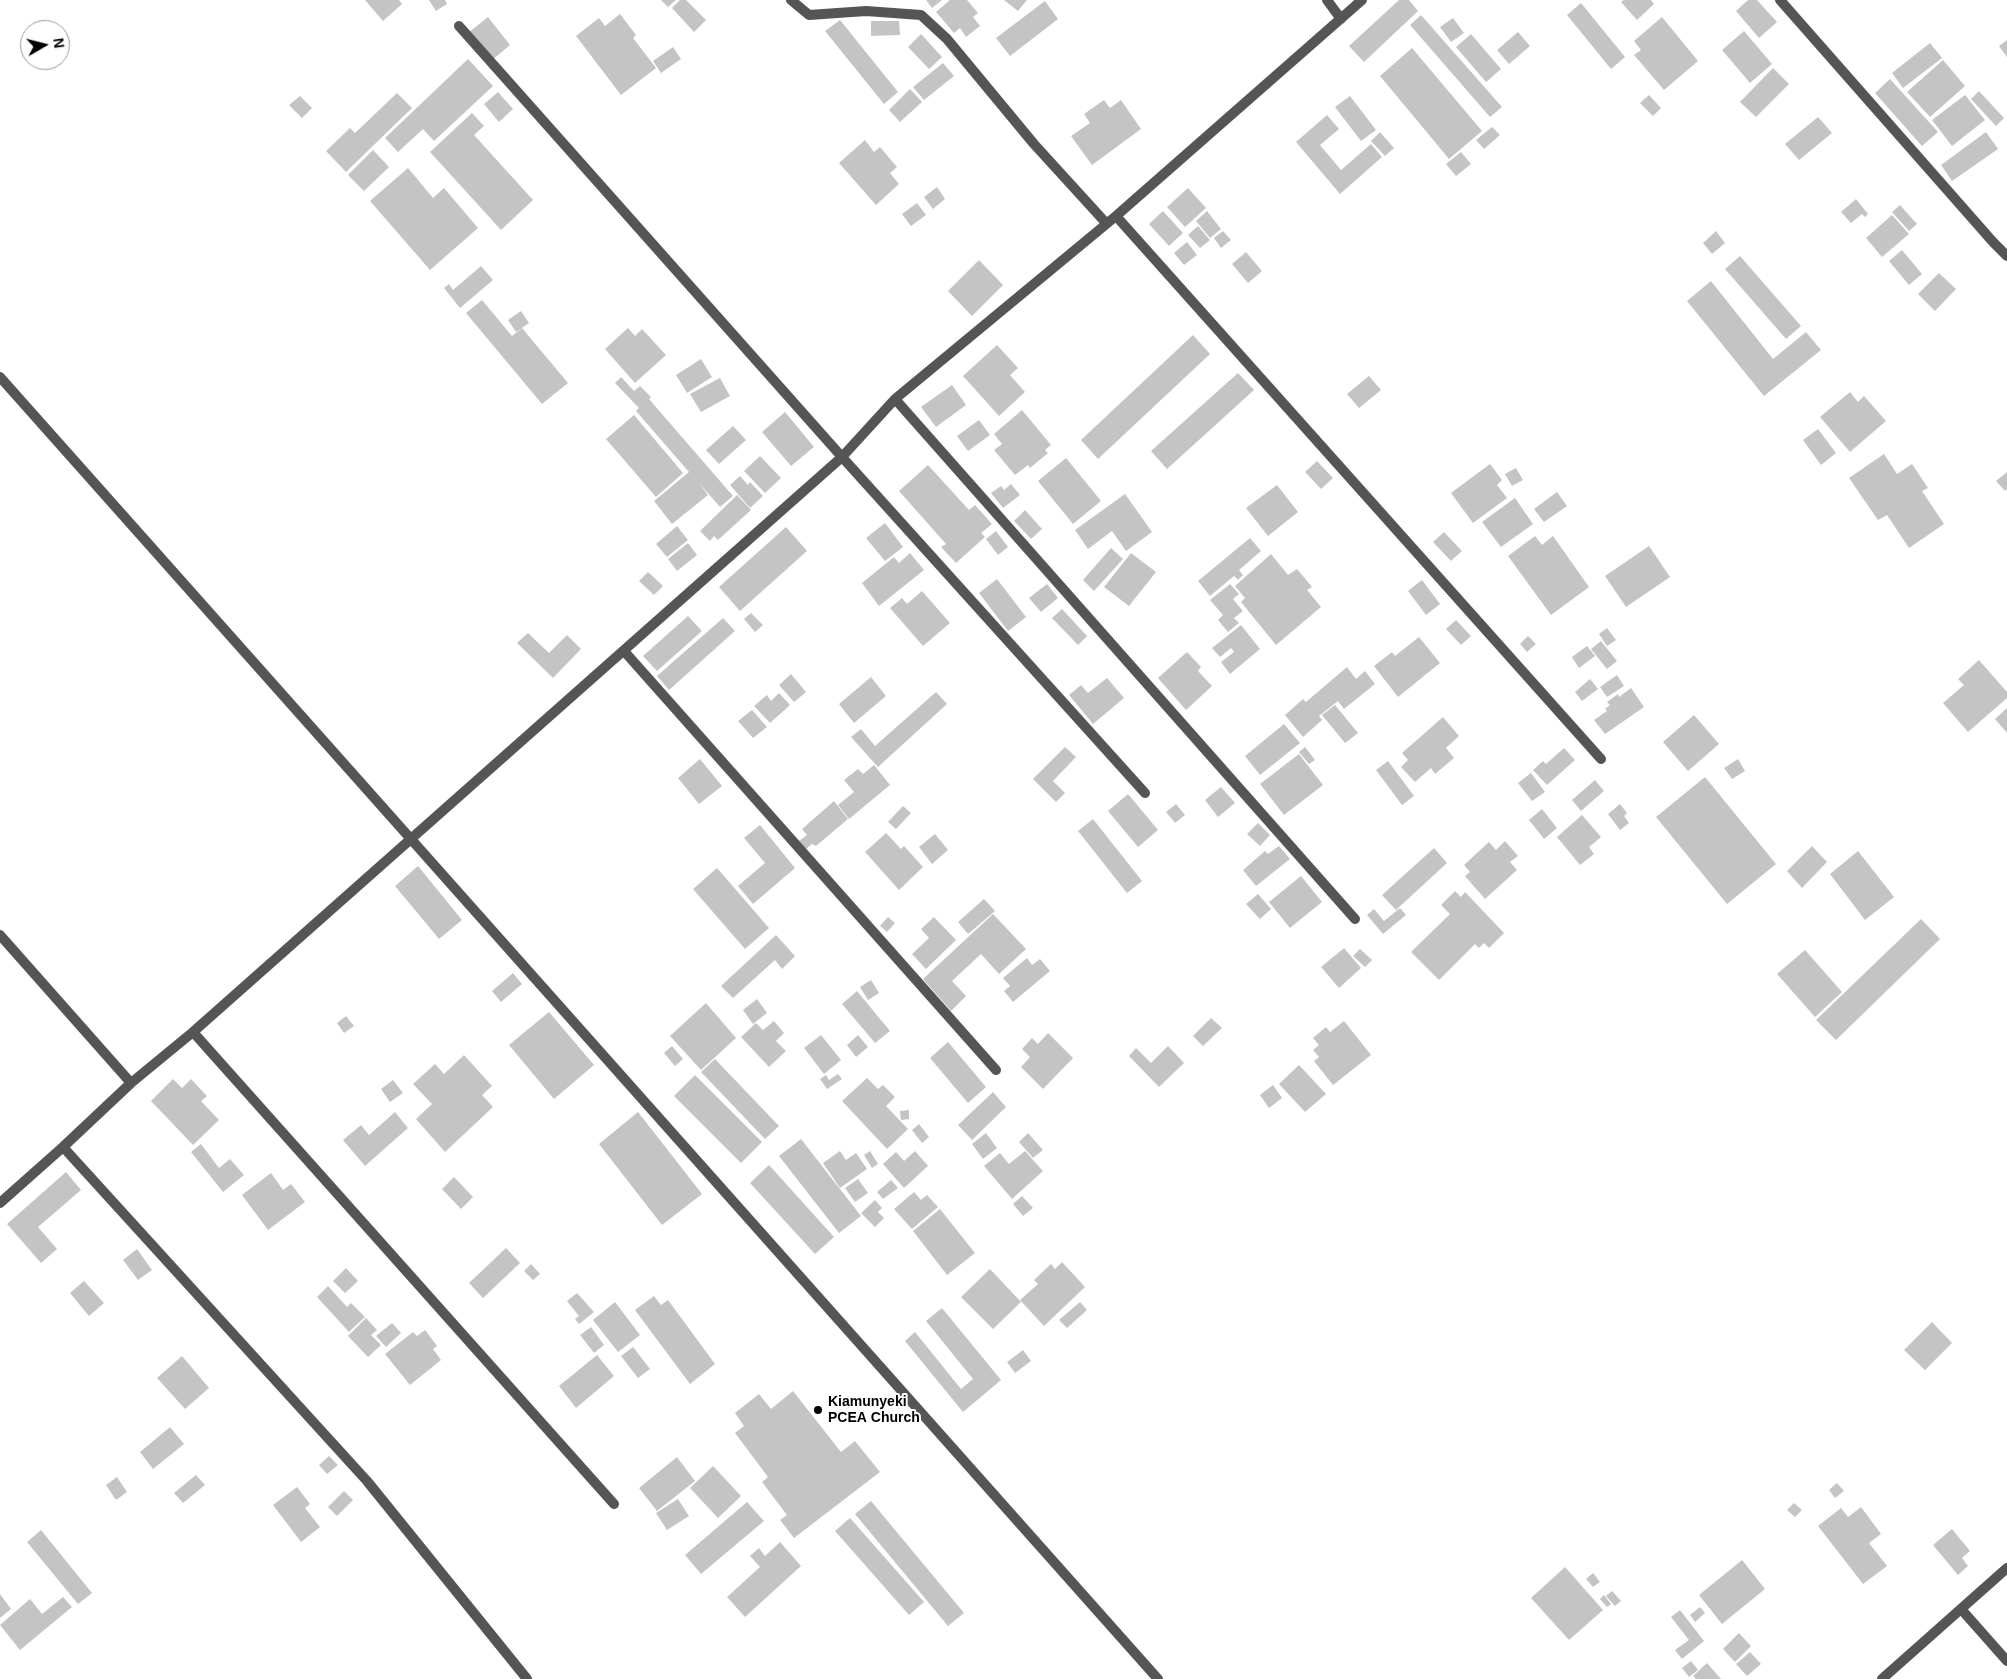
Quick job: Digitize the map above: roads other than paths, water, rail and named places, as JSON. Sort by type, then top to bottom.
[{"type":"street","points":[[791,0],[809,15],[866,11],[921,15],[947,39],[1034,144],[1106,223]]},
{"type":"street","points":[[1327,0],[1341,18]]},
{"type":"street","points":[[0,1203],[63,1147],[131,1082],[193,1032],[842,456],[895,399],[1116,216],[1362,0]]},
{"type":"street","points":[[1780,0],[2007,256]]},
{"type":"street","points":[[459,26],[1145,793]]},
{"type":"street","points":[[1116,216],[1601,759]]},
{"type":"street","points":[[0,377],[1158,1679]]},
{"type":"street","points":[[895,399],[1355,919]]},
{"type":"street","points":[[624,651],[996,1070]]},
{"type":"street","points":[[0,935],[131,1082]]},
{"type":"street","points":[[193,1032],[614,1504]]},
{"type":"street","points":[[63,1147],[367,1481],[527,1679]]},
{"type":"street","points":[[1882,1679],[2007,1568]]},
{"type":"street","points":[[1961,1610],[2007,1661]]},
{"type":"place","name":"Kiamunyeki PCEA Church","points":[[818,1410]]}]
